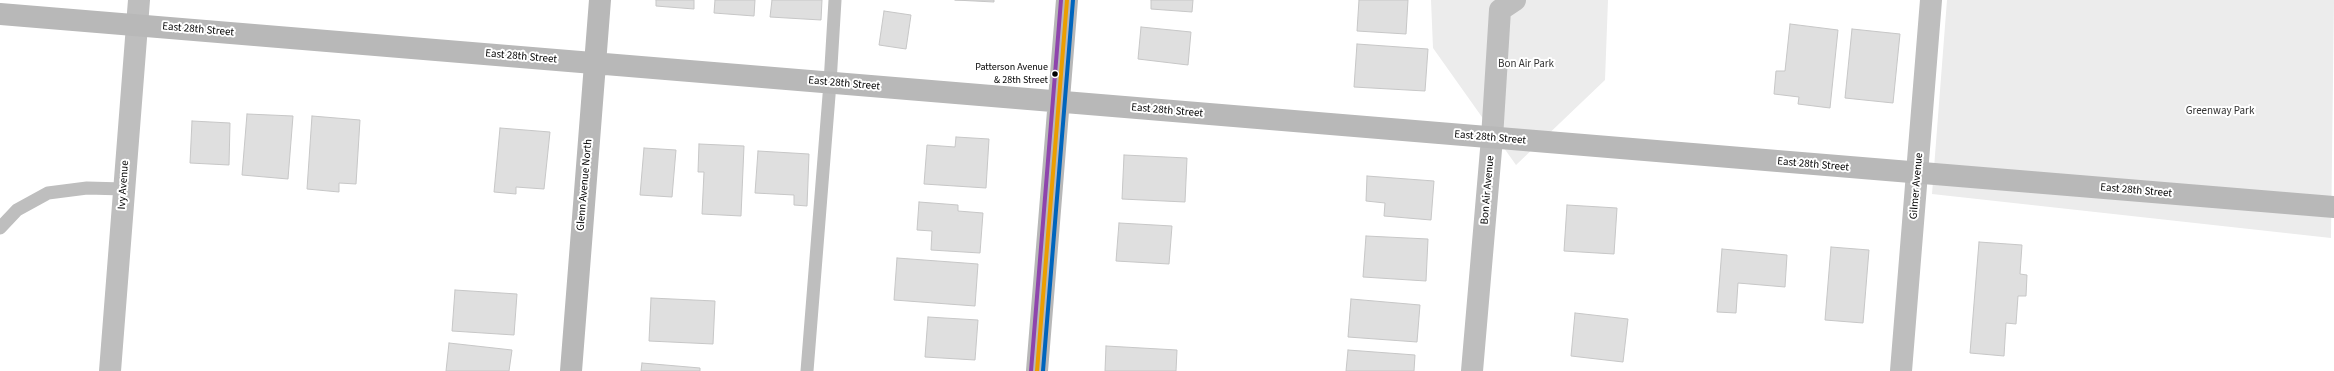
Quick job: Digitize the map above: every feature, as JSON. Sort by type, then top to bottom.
[{"type":"street","name":"Ivy Avenue","points":[[110,371],[139,0]]},
{"type":"street","name":"Glenn Avenue North","points":[[571,371],[600,0]]},
{"type":"street","points":[[1037,371],[1067,0]]},
{"type":"street","name":"Gilmer Avenue","points":[[1901,371],[1931,0]]},
{"type":"street","name":"Bon Air Avenue","points":[[1472,371],[1492,138],[1500,3]]},
{"type":"street","name":"East 28th Street","points":[[0,14],[1918,174],[2334,207]]},
{"type":"lane","points":[[807,371],[830,83],[835,0]]},
{"type":"lane","points":[[0,228],[17,210],[48,193],[87,188],[124,189]]},
{"type":"green space","name":"Bon Air Park","points":[[1431,0],[1608,0],[1605,80],[1516,165],[1433,48]]},
{"type":"green space","name":"Greenway Park","points":[[1947,0],[2334,0],[2331,238],[1932,194]]},
{"type":"building","points":[[656,0],[694,0],[694,9],[656,6]]},
{"type":"building","points":[[715,0],[755,0],[754,16],[714,13]]},
{"type":"building","points":[[772,0],[822,0],[821,20],[770,17]]},
{"type":"building","points":[[955,0],[994,0],[994,2]]},
{"type":"building","points":[[1151,0],[1193,0],[1192,12],[1151,9]]},
{"type":"building","points":[[1359,0],[1408,0],[1406,34],[1357,31]]},
{"type":"building","points":[[884,11],[911,15],[906,49],[879,45]]},
{"type":"building","points":[[1790,24],[1838,30],[1830,108],[1798,104],[1799,97],[1774,94],[1776,71],[1785,71]]},
{"type":"building","points":[[1141,27],[1191,32],[1188,65],[1138,59]]},
{"type":"building","points":[[1852,29],[1900,34],[1893,103],[1845,98]]},
{"type":"building","points":[[1357,44],[1428,49],[1425,91],[1354,87]]},
{"type":"building","points":[[247,114],[293,116],[288,179],[242,175]]},
{"type":"building","points":[[312,116],[360,120],[356,184],[339,183],[339,192],[307,189]]},
{"type":"building","points":[[192,121],[230,123],[229,165],[190,163]]},
{"type":"building","points":[[500,128],[550,132],[544,189],[516,187],[516,194],[494,192]]},
{"type":"building","points":[[956,137],[989,139],[986,188],[924,184],[927,145],[955,147]]},
{"type":"building","points":[[699,144],[744,146],[741,216],[702,214],[704,172],[698,172]]},
{"type":"building","points":[[644,148],[676,150],[672,197],[640,195]]},
{"type":"building","points":[[758,151],[809,154],[807,206],[794,205],[794,195],[755,193]]},
{"type":"building","points":[[1124,155],[1187,158],[1185,202],[1122,199]]},
{"type":"building","points":[[1367,176],[1434,181],[1431,220],[1384,216],[1385,203],[1366,201]]},
{"type":"building","points":[[919,202],[958,205],[958,211],[983,213],[980,253],[931,250],[932,231],[917,230]]},
{"type":"building","points":[[1567,205],[1617,208],[1614,254],[1564,251]]},
{"type":"building","points":[[1119,223],[1172,226],[1169,264],[1116,261]]},
{"type":"building","points":[[1366,236],[1428,239],[1426,281],[1363,277]]},
{"type":"building","points":[[1979,242],[2022,245],[2020,274],[2027,275],[2026,296],[2018,296],[2016,324],[2006,323],[2004,356],[1970,353]]},
{"type":"building","points":[[1831,247],[1869,250],[1863,323],[1825,320]]},
{"type":"building","points":[[1722,249],[1787,255],[1785,287],[1738,283],[1736,313],[1717,312]]},
{"type":"building","points":[[897,258],[978,264],[975,306],[894,300]]},
{"type":"building","points":[[455,290],[517,294],[514,335],[452,331]]},
{"type":"building","points":[[651,298],[715,301],[713,344],[649,341]]},
{"type":"building","points":[[1351,299],[1420,305],[1417,342],[1348,337]]},
{"type":"building","points":[[1575,313],[1628,319],[1623,362],[1571,356]]},
{"type":"building","points":[[928,317],[978,320],[975,360],[925,357]]},
{"type":"building","points":[[449,343],[512,350],[509,371],[446,371]]},
{"type":"building","points":[[1106,346],[1177,350],[1176,371],[1105,371]]},
{"type":"building","points":[[1348,350],[1415,355],[1414,371],[1346,371]]},
{"type":"building","points":[[642,363],[700,368],[700,371],[641,371]]},
{"type":"transit line","points":[[1031,371],[1061,0]]},
{"type":"transit line","points":[[1037,371],[1067,0]]},
{"type":"transit line","points":[[1043,371],[1073,0]]},
{"type":"place","name":"Patterson Avenue & 28th Street","points":[[1055,74]]}]
